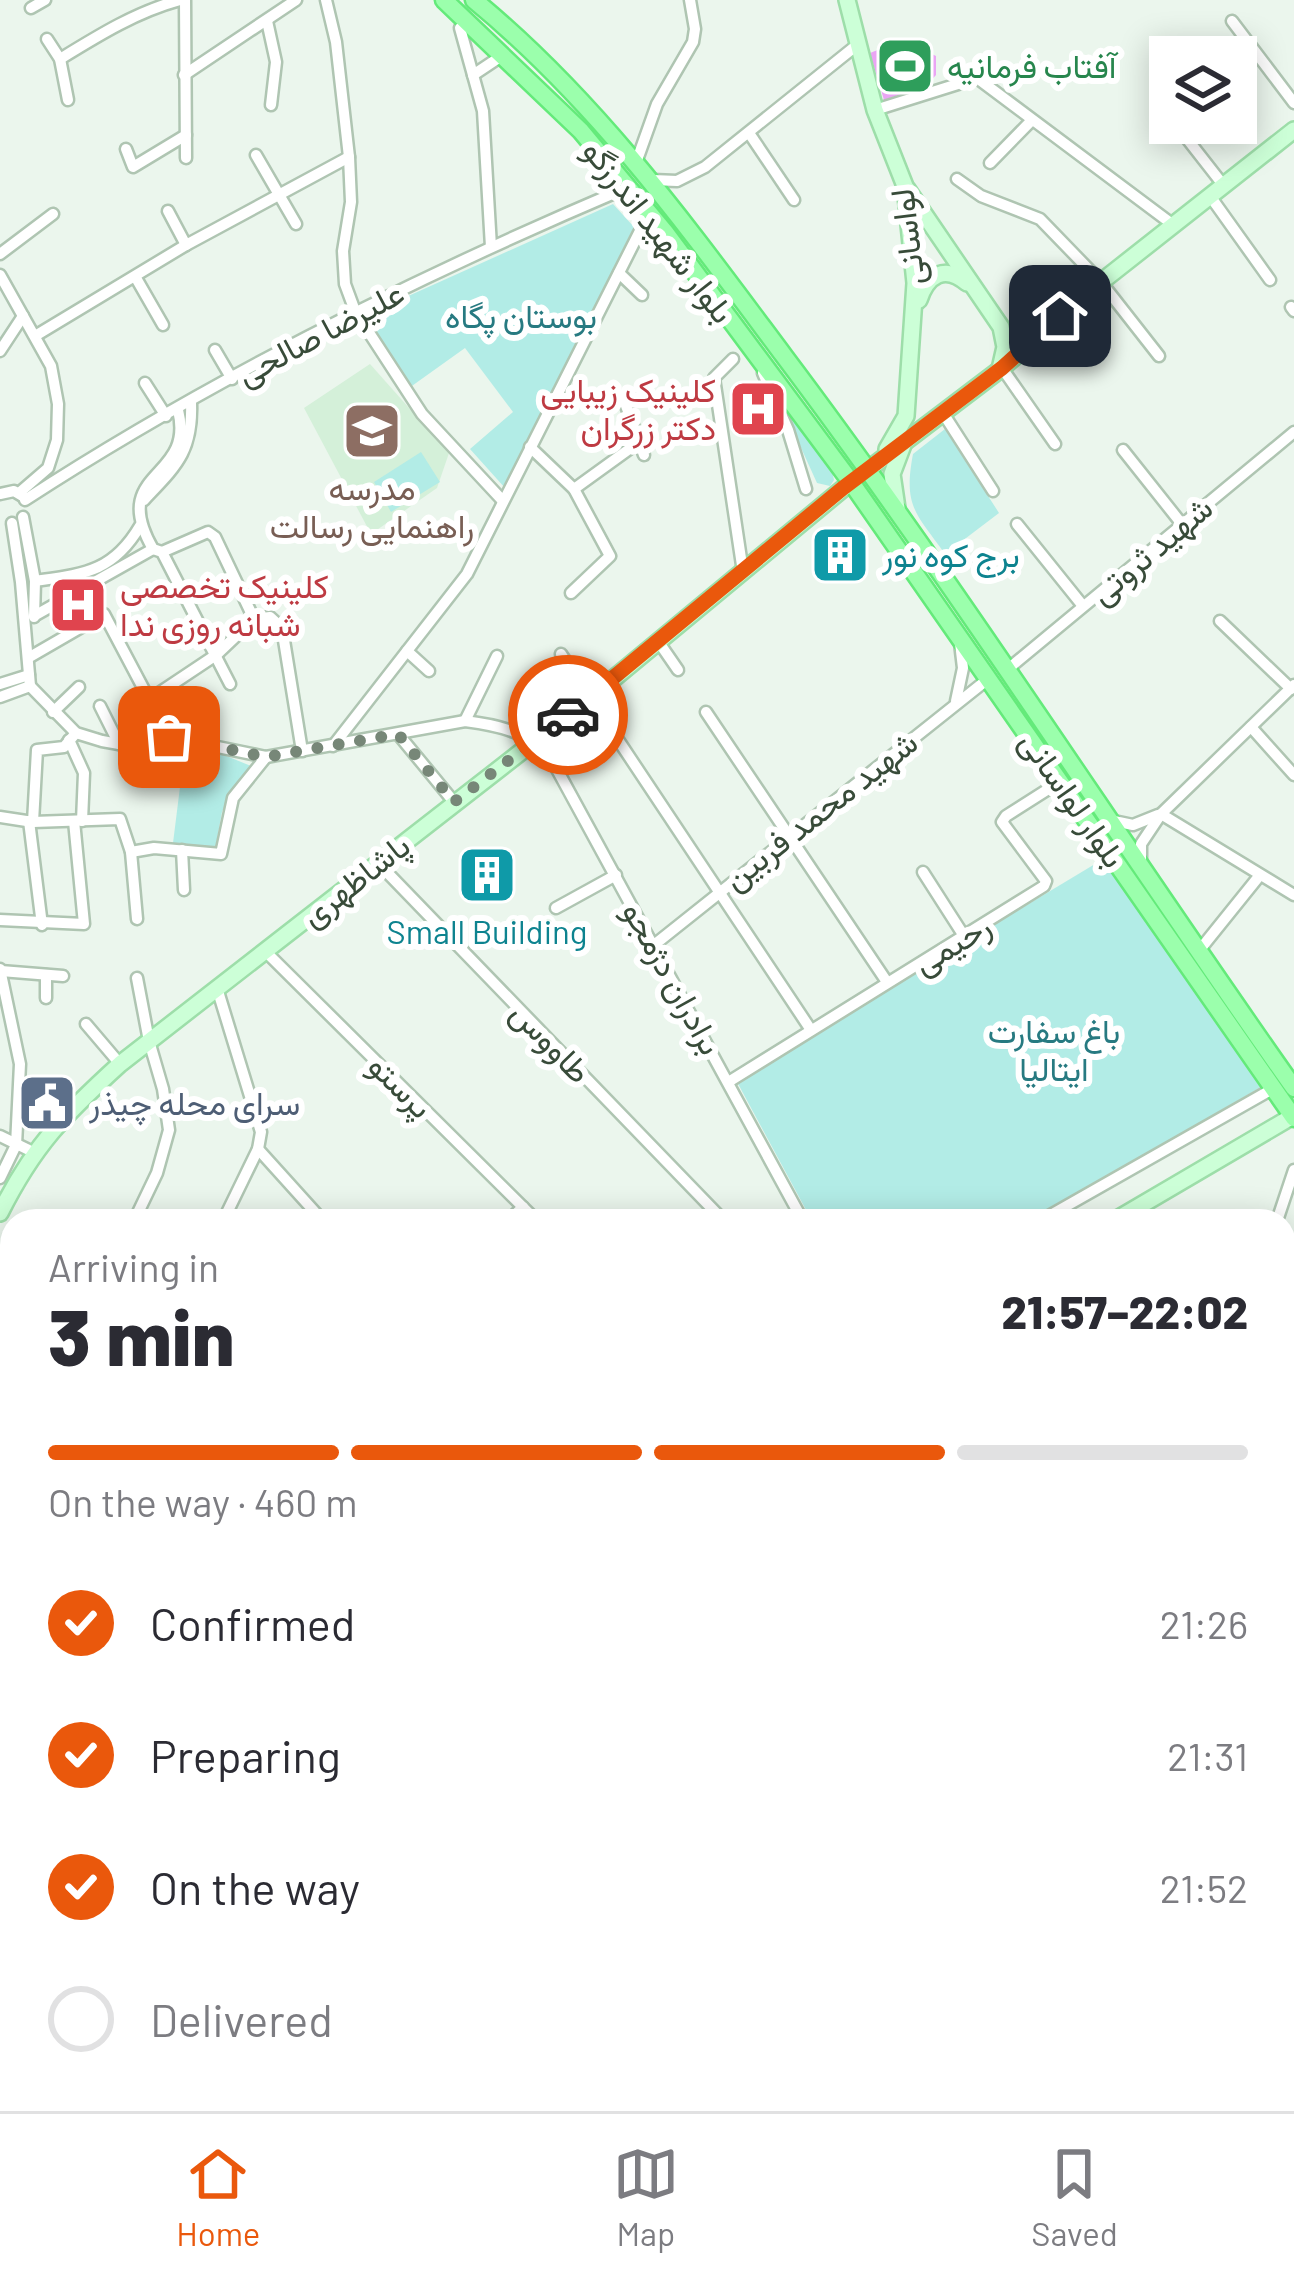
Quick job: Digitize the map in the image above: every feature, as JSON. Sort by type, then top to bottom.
[{"type":"main road","name":"بلوار شهید اندرزگو","points":[[444,0],[581,131],[851,482]]},
{"type":"main road","name":"بلوار شهید اندرزگو","points":[[478,0],[637,160],[869,469]]},
{"type":"main road","name":"لواسانی","points":[[847,0],[874,110],[905,187],[915,283],[906,416],[896,438],[869,469]]},
{"type":"main road","points":[[851,482],[1000,370],[1172,224],[1294,130]]},
{"type":"main road","points":[[905,187],[1000,327],[1005,346],[1000,370]]},
{"type":"main road","points":[[912,345],[921,294],[933,276],[952,273],[977,294]]},
{"type":"main road","points":[[708,291],[724,292],[726,278]]},
{"type":"main road","points":[[1000,327],[1018,336],[1032,336],[1060,316]]},
{"type":"main road","points":[[906,416],[914,426],[929,424]]},
{"type":"main road","points":[[898,512],[892,474],[904,442]]},
{"type":"main road","points":[[869,469],[1294,1088]]},
{"type":"main road","name":"بلوار لواسانی","points":[[851,482],[1293,1117]]},
{"type":"main road","name":"پاشاظهری","points":[[1,1209],[24,1148],[120,1064],[589,699],[851,482]]},
{"type":"main road","points":[[880,524],[887,512],[898,512]]},
{"type":"main road","points":[[1136,1208],[1293,1117]]},
{"type":"street","points":[[28,3],[45,0]]},
{"type":"street","points":[[60,59],[154,3],[183,0],[187,158]]},
{"type":"street","points":[[184,75],[296,0]]},
{"type":"street","points":[[326,0],[336,42],[349,157],[345,284],[356,311],[422,414],[503,501]]},
{"type":"street","points":[[637,160],[657,104],[693,42],[690,0]]},
{"type":"street","points":[[267,21],[276,62],[271,105]]},
{"type":"street","points":[[1232,21],[1294,103]]},
{"type":"street","points":[[460,28],[482,111],[491,247]]},
{"type":"street","points":[[47,39],[60,59],[68,100]]},
{"type":"street","points":[[652,180],[677,181],[705,167],[857,45]]},
{"type":"street","points":[[473,75],[503,55]]},
{"type":"street","points":[[874,110],[973,78],[983,81],[1172,224]]},
{"type":"street","points":[[990,163],[1032,120]]},
{"type":"street","points":[[749,133],[794,200]]},
{"type":"street","points":[[126,148],[133,167],[186,134]]},
{"type":"street","points":[[1189,144],[1270,280]]},
{"type":"street","points":[[256,155],[296,224]]},
{"type":"street","points":[[35,336],[186,245],[349,157]]},
{"type":"street","points":[[957,179],[980,196],[1040,219],[1101,282],[1159,356]]},
{"type":"street","name":"علیرضا صالحی","points":[[22,497],[356,311],[626,188]]},
{"type":"street","points":[[167,212],[186,245]]},
{"type":"street","points":[[0,254],[53,214]]},
{"type":"street","points":[[333,746],[467,574],[648,215]]},
{"type":"street","points":[[619,273],[642,295]]},
{"type":"street","points":[[0,275],[51,366],[62,467],[80,465]]},
{"type":"street","points":[[136,278],[163,325]]},
{"type":"street","points":[[0,351],[23,316]]},
{"type":"street","points":[[215,350],[232,380]]},
{"type":"street","points":[[754,353],[788,430],[806,488]]},
{"type":"street","points":[[733,359],[714,378],[743,572]]},
{"type":"street","points":[[1000,370],[1055,444]]},
{"type":"street","points":[[145,383],[172,413],[182,438],[142,493],[140,526],[230,684]]},
{"type":"street","points":[[138,506],[187,448],[191,403]]},
{"type":"street","points":[[625,403],[644,455]]},
{"type":"street","points":[[943,413],[993,491]]},
{"type":"street","name":"شهید ثروتی","points":[[1008,669],[1294,432]]},
{"type":"street","points":[[0,920],[84,924],[78,821],[84,773],[73,736],[29,681],[12,520],[22,497],[42,476],[57,440]]},
{"type":"street","points":[[574,489],[639,442]]},
{"type":"street","points":[[530,448],[574,489],[610,556],[572,593]]},
{"type":"street","points":[[1123,450],[1181,524]]},
{"type":"street","points":[[0,494],[8,490],[22,497]]},
{"type":"street","points":[[12,520],[35,581],[34,616],[27,637]]},
{"type":"street","points":[[1017,524],[1083,607]]},
{"type":"street","points":[[35,581],[103,567],[125,551],[140,526]]},
{"type":"street","points":[[34,616],[158,551],[208,532],[215,537],[254,619]]},
{"type":"street","points":[[28,658],[104,614],[169,737]]},
{"type":"street","points":[[150,699],[216,656],[254,619],[270,617],[282,628],[302,752]]},
{"type":"street","points":[[1142,870],[1142,844],[1161,814],[1292,687],[1220,621]]},
{"type":"street","points":[[955,704],[963,668],[960,640]]},
{"type":"street","points":[[658,641],[678,670]]},
{"type":"street","points":[[406,651],[429,671]]},
{"type":"street","points":[[561,654],[811,1030]]},
{"type":"street","points":[[465,721],[497,656]]},
{"type":"street","name":"شهید محمد فربین","points":[[654,945],[988,679]]},
{"type":"street","points":[[0,684],[29,681]]},
{"type":"street","points":[[0,697],[29,681]]},
{"type":"street","points":[[52,712],[79,687]]},
{"type":"street","points":[[100,706],[119,744]]},
{"type":"street","points":[[706,712],[886,982]]},
{"type":"street","points":[[73,736],[119,744],[169,737],[266,757],[465,721],[495,724],[535,740]]},
{"type":"street","points":[[1251,727],[1294,775]]},
{"type":"street","points":[[398,734],[454,802]]},
{"type":"street","points":[[42,925],[31,822],[38,750],[64,747],[73,736]]},
{"type":"street","name":"برادران دژمجو","points":[[535,740],[553,762],[730,1081],[794,1209]]},
{"type":"street","points":[[131,853],[154,848],[220,854],[233,798],[266,757]]},
{"type":"street","name":"رحیمی","points":[[730,1081],[1044,886],[1046,881],[1002,822],[1061,781]]},
{"type":"street","points":[[1104,814],[1133,825],[1161,814]]},
{"type":"street","points":[[1161,814],[1294,895]]},
{"type":"street","points":[[0,817],[31,822],[120,819],[131,853],[137,919]]},
{"type":"street","points":[[182,850],[184,890]]},
{"type":"street","name":"طاووس","points":[[378,863],[712,1209]]},
{"type":"street","points":[[923,872],[964,936]]},
{"type":"street","points":[[556,908],[616,875]]},
{"type":"street","points":[[1198,952],[1260,875]]},
{"type":"street","name":"پرستو","points":[[265,951],[523,1207]]},
{"type":"street","points":[[0,1178],[24,1148],[18,1105],[19,1052],[0,970],[64,976]]},
{"type":"street","points":[[46,975],[46,998]]},
{"type":"street","points":[[137,978],[169,1130],[157,1173],[140,1209]]},
{"type":"street","points":[[217,988],[261,1132],[258,1149],[229,1209]]},
{"type":"street","points":[[86,1024],[120,1064]]},
{"type":"street","points":[[1061,1209],[1274,1088]]},
{"type":"street","points":[[18,1105],[33,1123],[58,1120]]},
{"type":"street","points":[[0,1136],[24,1148]]},
{"type":"street","points":[[258,1149],[312,1209]]},
{"type":"street","points":[[1281,1209],[1294,1170]]},
{"type":"shaded area","name":"آفتاب فرمانیه","points":[[903,40],[936,56],[936,75],[927,85],[884,100],[870,53]]},
{"type":"shaded area","name":"مدرسه راهنمایی رسالت","points":[[370,364],[449,453],[437,488],[371,534],[304,408]]},
{"type":"green space","name":"بوستان پگاه","points":[[613,204],[634,227],[505,488],[470,449],[513,412],[465,348],[409,388],[366,315]]},
{"type":"green space","points":[[778,397],[831,467],[834,480],[830,486],[817,483]]},
{"type":"green space","points":[[945,429],[999,513],[945,554],[914,508],[910,486],[913,454]]},
{"type":"green space","points":[[421,452],[440,482],[391,512],[374,482]]},
{"type":"green space","points":[[185,747],[251,766],[222,812],[215,850],[173,843]]},
{"type":"green space","name":"باغ سفارت ایتالیا","points":[[1105,858],[1261,1087],[1051,1209],[806,1209],[736,1080]]},
{"type":"way so far","points":[[169,737],[266,757],[398,734],[454,802],[568,715]]},
{"type":"place","name":"آفتاب فرمانیه","points":[[905,66]]},
{"type":"place","name":"کلینیک زیبایی دکتر زرگران","points":[[758,409]]},
{"type":"place","name":"مدرسه راهنمایی رسالت","points":[[372,431]]},
{"type":"place","name":"برج کوه نور","points":[[840,555]]},
{"type":"place","name":"کلینیک تخصصی شبانه روزی ندا","points":[[78,605]]},
{"type":"place","name":"Small Building","points":[[487,875]]},
{"type":"place","name":"سرای محله چیذر","points":[[47,1103]]},
{"type":"route","points":[[568,715],[843,488],[1002,368],[1060,316]]}]
